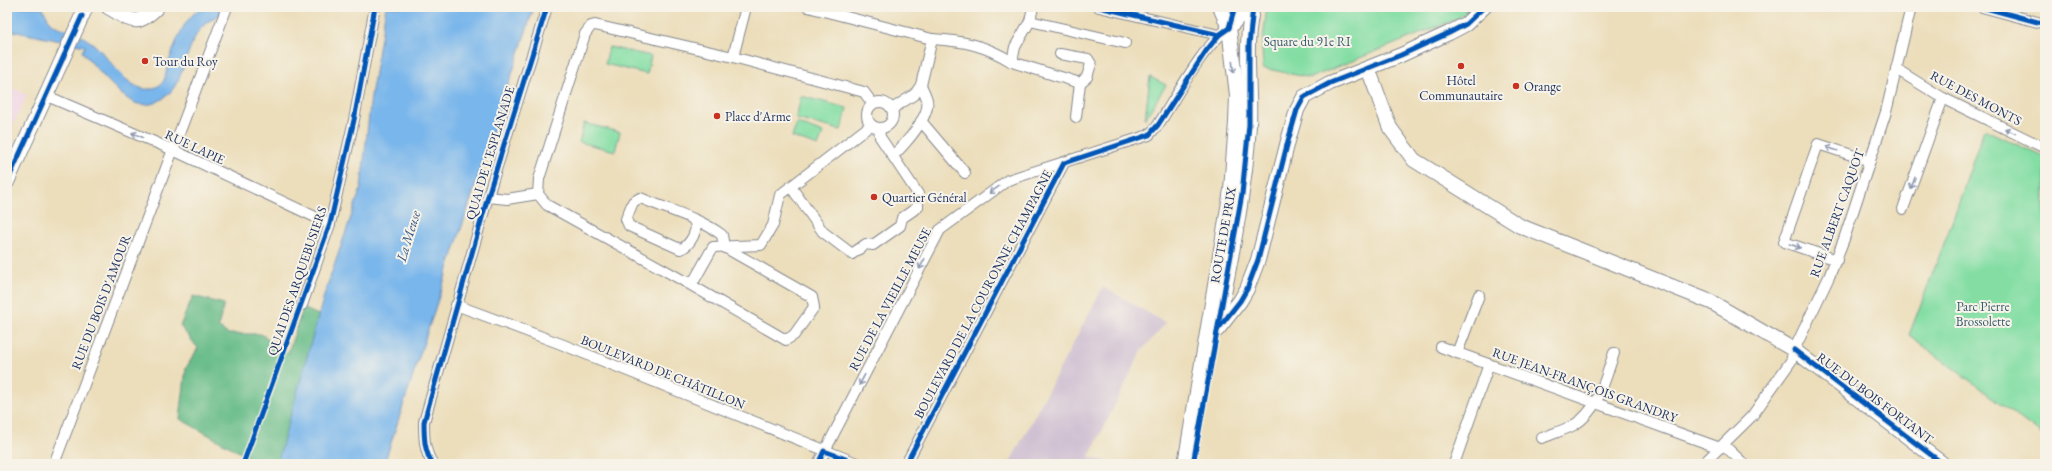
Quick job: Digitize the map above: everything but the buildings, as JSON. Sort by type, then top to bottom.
[{"type":"main road","points":[[108,7],[133,20],[139,21],[144,19],[157,7]]},
{"type":"main road","name":"ROUTE DE PRIX","points":[[1193,464],[1230,190],[1236,122],[1237,95],[1220,7]]},
{"type":"main road","name":"ROUTE DE PRIX","points":[[1224,31],[1235,7]]},
{"type":"main road","points":[[1224,31],[1247,7]]},
{"type":"main road","name":"ROUTE DE PRIX","points":[[1185,464],[1212,330],[1242,194],[1249,125],[1248,45],[1253,7]]},
{"type":"main road","points":[[1212,330],[1240,301],[1247,289],[1258,260],[1297,110],[1304,97],[1330,83],[1449,33],[1466,24],[1484,7]]},
{"type":"main road","points":[[7,182],[84,11]]},
{"type":"main road","points":[[1224,31],[1237,33],[1240,38],[1249,83]]},
{"type":"main road","name":"RUE DU BOIS FORTANT","points":[[1368,68],[1390,128],[1414,160],[1520,226],[1710,302],[1794,350],[1943,464]]},
{"type":"street","name":"RUE DU BOIS D'AMOUR","points":[[54,464],[227,7]]},
{"type":"street","name":"QUAI DES ARQUEBUSIERS","points":[[302,305],[330,224],[354,120],[375,7]]},
{"type":"street","name":"QUAI DE L'ESPLANADE","points":[[433,464],[428,458],[424,436],[424,422],[456,305],[488,197],[547,7]]},
{"type":"street","points":[[733,57],[746,7]]},
{"type":"street","points":[[808,7],[932,39],[955,40],[988,49],[1012,62],[1080,83]]},
{"type":"street","points":[[1012,62],[1015,47],[1030,21],[1033,7]]},
{"type":"street","points":[[1099,7],[1224,31]]},
{"type":"street","name":"RUE ALBERT CAQUOT","points":[[1703,464],[1752,416],[1790,361],[1837,260],[1886,112],[1911,7]]},
{"type":"street","points":[[1982,7],[2045,24]]},
{"type":"street","points":[[1030,21],[1125,43]]},
{"type":"street","points":[[693,220],[696,224],[696,229],[687,246],[680,249],[629,226],[626,219],[633,202],[640,198],[693,220],[712,228],[722,235],[724,246],[812,297],[814,307],[794,335],[786,340],[684,281],[547,206],[538,194],[539,179],[585,34],[591,26],[600,25],[733,57],[864,92],[872,103]]},
{"type":"street","name":"BOULEVARD DE LA COURONNE CHAMPAGNE","points":[[906,464],[1064,163],[1149,135],[1158,125],[1224,31]]},
{"type":"street","points":[[892,109],[915,94],[921,85],[932,39]]},
{"type":"street","points":[[1060,54],[1088,59],[1091,64],[1087,77],[1080,83],[1076,117]]},
{"type":"street","name":"RUE DES MONTS","points":[[1896,69],[1943,98],[2045,148]]},
{"type":"street","points":[[893,156],[902,147],[926,111],[927,101],[921,85]]},
{"type":"street","name":"RUE LAPIE","points":[[47,96],[173,150],[330,224]]},
{"type":"street","points":[[1905,205],[1943,98]]},
{"type":"street","points":[[684,281],[690,282],[695,279],[713,247],[761,245],[773,225],[780,195],[875,127],[888,126],[891,123],[894,114],[892,109],[886,102],[882,101],[872,103]]},
{"type":"street","points":[[791,187],[824,232],[852,254],[866,244],[873,245],[900,226],[902,218],[918,207],[918,194],[880,138],[875,127],[866,114],[872,103]]},
{"type":"street","points":[[920,121],[965,173]]},
{"type":"street","points":[[1837,260],[1784,242],[1818,144],[1870,161]]},
{"type":"street","name":"RUE DE LA VIEILLE MEUSE","points":[[818,464],[940,230],[1008,180],[1064,163]]},
{"type":"street","points":[[488,197],[507,199],[538,194]]},
{"type":"street","points":[[1457,352],[1479,295]]},
{"type":"street","name":"BOULEVARD DE CHÂTILLON","points":[[456,305],[561,344],[859,464]]},
{"type":"street","name":"RUE JEAN-FRANÇOIS GRANDRY","points":[[1441,347],[1596,403],[1722,446]]},
{"type":"street","points":[[1542,438],[1574,425],[1587,415],[1596,403],[1614,353]]},
{"type":"street","points":[[1454,464],[1489,364]]},
{"type":"street","points":[[1722,446],[1744,464]]},
{"type":"shaded area","points":[[7,85],[27,95],[7,138]]},
{"type":"shaded area","points":[[1103,287],[1166,323],[1142,350],[1089,457],[1119,464],[1009,464]]},
{"type":"green space","name":"Square du 91e RI","points":[[1267,7],[1471,7],[1459,18],[1310,78],[1263,68],[1262,48]]},
{"type":"green space","points":[[609,47],[651,56],[647,74],[605,64]]},
{"type":"green space","points":[[1150,77],[1166,85],[1145,119]]},
{"type":"green space","points":[[801,96],[847,108],[841,130],[796,119]]},
{"type":"green space","points":[[584,123],[620,132],[615,151],[579,142]]},
{"type":"green space","points":[[797,123],[823,133],[818,146],[792,137]]},
{"type":"green space","name":"Parc Pierre Brossolette","points":[[1984,129],[2045,158],[2045,437],[1909,335],[1950,228]]},
{"type":"green space","points":[[193,296],[224,304],[218,327],[228,334],[261,334],[288,353],[303,308],[327,319],[292,464],[247,464],[248,457],[180,419],[186,368],[198,348],[180,326]]},
{"type":"water","points":[[209,6],[235,7],[212,19],[201,28],[193,41],[173,89],[158,102],[145,105],[133,102],[120,93],[82,52],[85,46],[7,30],[7,7],[42,7],[51,24],[77,34],[87,40],[98,49],[129,82],[144,89],[152,89],[163,82],[167,67],[180,34],[189,19],[195,13],[202,8]]},
{"type":"water","name":"La Meuse","points":[[386,7],[534,7],[384,464],[277,464],[325,292],[361,188],[371,96]]},
{"type":"cycle path","points":[[243,464],[330,224],[354,120],[375,7]]},
{"type":"cycle path","points":[[433,464],[426,449],[424,422],[491,186],[547,7]]},
{"type":"cycle path","points":[[1099,7],[1219,35]]},
{"type":"cycle path","points":[[906,464],[1064,163],[1149,135],[1158,125],[1206,51],[1219,35],[1229,28],[1235,7]]},
{"type":"cycle path","points":[[1193,464],[1242,194],[1249,125],[1249,45],[1253,7]]},
{"type":"cycle path","points":[[1218,329],[1240,301],[1247,289],[1258,260],[1288,141],[1297,110],[1304,97],[1330,83],[1401,55],[1449,33],[1466,24],[1484,7]]},
{"type":"cycle path","points":[[1982,7],[2045,24]]},
{"type":"cycle path","points":[[7,182],[82,16]]},
{"type":"cycle path","points":[[1794,350],[1943,464]]},
{"type":"cycle path","points":[[818,464],[824,451],[859,464]]},
{"type":"place","name":"Tour du Roy","points":[[145,61]]},
{"type":"place","name":"Hôtel Communautaire","points":[[1461,66]]},
{"type":"place","name":"Orange","points":[[1516,86]]},
{"type":"place","name":"Place d'Arme","points":[[717,116]]},
{"type":"place","name":"Quartier Général","points":[[874,197]]}]
